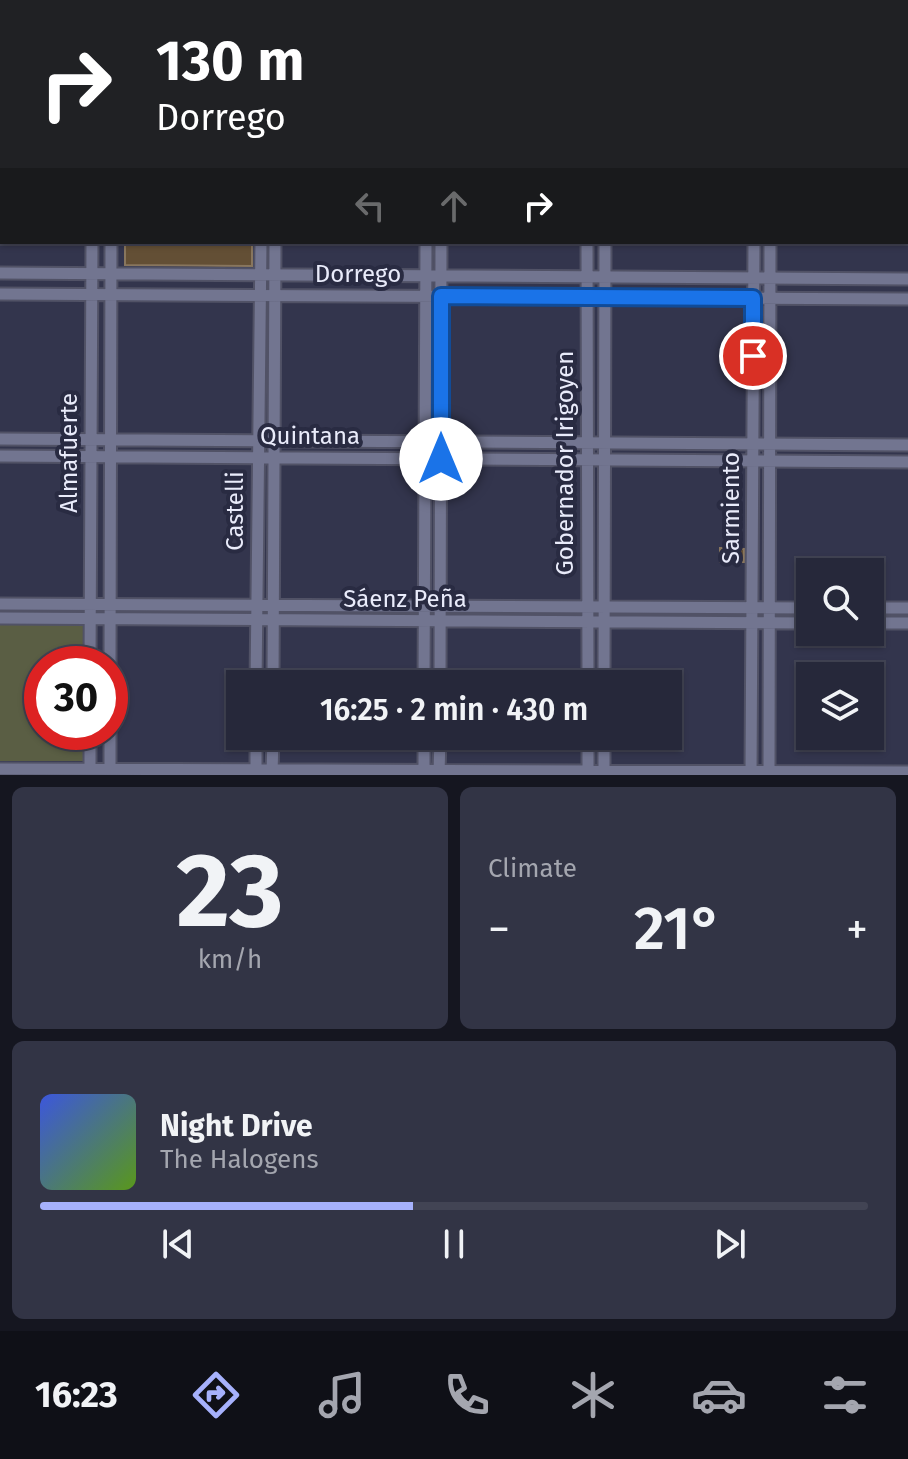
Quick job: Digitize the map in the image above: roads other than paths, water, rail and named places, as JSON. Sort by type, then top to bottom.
[{"type":"street","name":"Almafuerte","points":[[90,646],[92,244]]},
{"type":"street","name":"Almafuerte","points":[[110,646],[111,244]]},
{"type":"street","name":"Castelli","points":[[256,670],[261,244]]},
{"type":"street","name":"Castelli","points":[[273,670],[275,244]]},
{"type":"street","points":[[424,670],[426,244]]},
{"type":"street","points":[[440,670],[441,244]]},
{"type":"street","name":"Gobernador Irigoyen","points":[[587,244],[588,670]]},
{"type":"street","name":"Gobernador Irigoyen","points":[[604,670],[605,244]]},
{"type":"street","name":"Sarmiento","points":[[751,773],[754,244]]},
{"type":"street","name":"Sarmiento","points":[[769,773],[770,244]]},
{"type":"street","name":"Dorrego","points":[[0,273],[908,279]]},
{"type":"street","name":"Dorrego","points":[[0,294],[908,299]]},
{"type":"street","name":"Quintana","points":[[0,439],[908,445]]},
{"type":"street","name":"Quintana","points":[[0,456],[908,462]]},
{"type":"street","name":"Sáenz Peña","points":[[0,604],[796,608]]},
{"type":"street","points":[[884,608],[908,608]]},
{"type":"street","name":"Sáenz Peña","points":[[0,618],[796,623]]},
{"type":"street","points":[[884,623],[908,623]]},
{"type":"street","points":[[90,750],[90,772]]},
{"type":"street","points":[[110,750],[110,772]]},
{"type":"street","points":[[256,750],[256,772]]},
{"type":"street","points":[[272,772],[273,750]]},
{"type":"street","points":[[424,750],[424,772]]},
{"type":"street","points":[[439,772],[440,750]]},
{"type":"street","points":[[588,750],[588,772]]},
{"type":"street","points":[[604,750],[604,772]]},
{"type":"street","points":[[0,769],[90,772],[908,772]]}]
